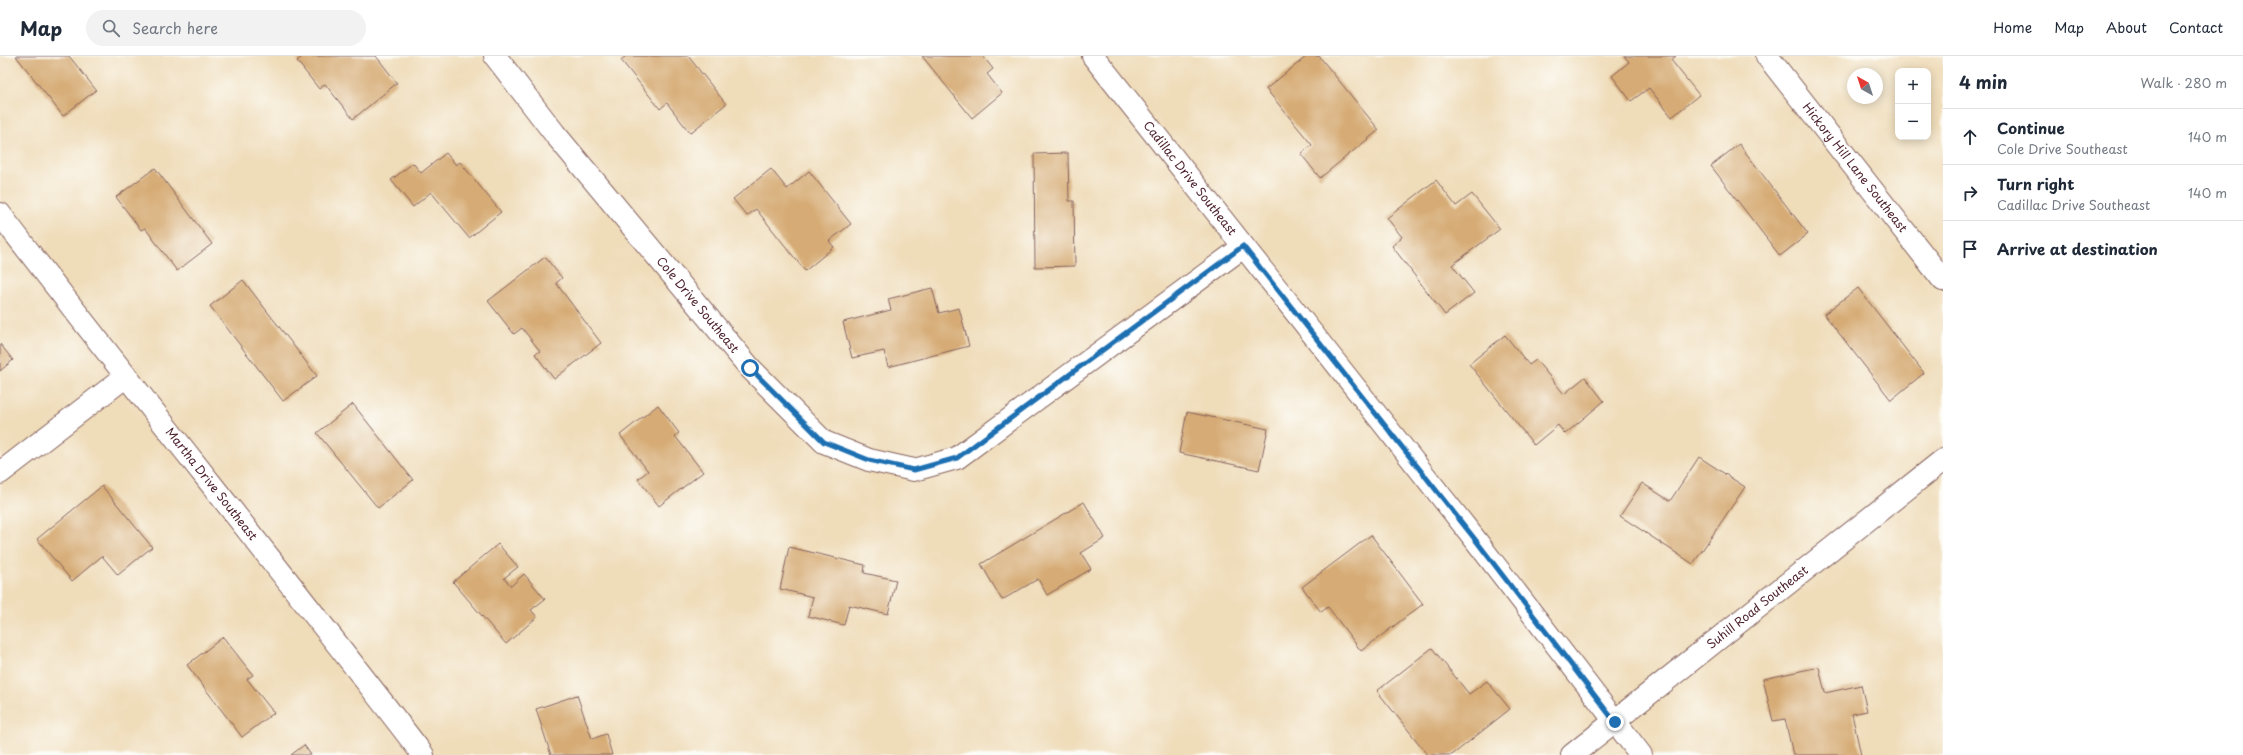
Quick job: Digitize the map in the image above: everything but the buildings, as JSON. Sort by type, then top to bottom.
[{"type":"street","name":"Cole Drive Southeast","points":[[495,56],[555,134],[750,368],[824,442],[869,460],[914,470],[957,458],[1243,246]]},
{"type":"street","name":"Cadillac Drive Southeast","points":[[1093,56],[1474,538],[1641,755]]},
{"type":"street","name":"Hickory Hill Lane Southeast","points":[[1767,56],[1943,280]]},
{"type":"street","name":"Martha Drive Southeast","points":[[0,214],[125,377],[313,611],[423,755]]},
{"type":"street","points":[[0,473],[125,377]]},
{"type":"street","name":"Suhill Road Southeast","points":[[1572,755],[1943,460]]},
{"type":"route","points":[[750,368],[824,442],[869,460],[914,470],[957,458],[1243,246],[1474,538],[1615,722]]}]
